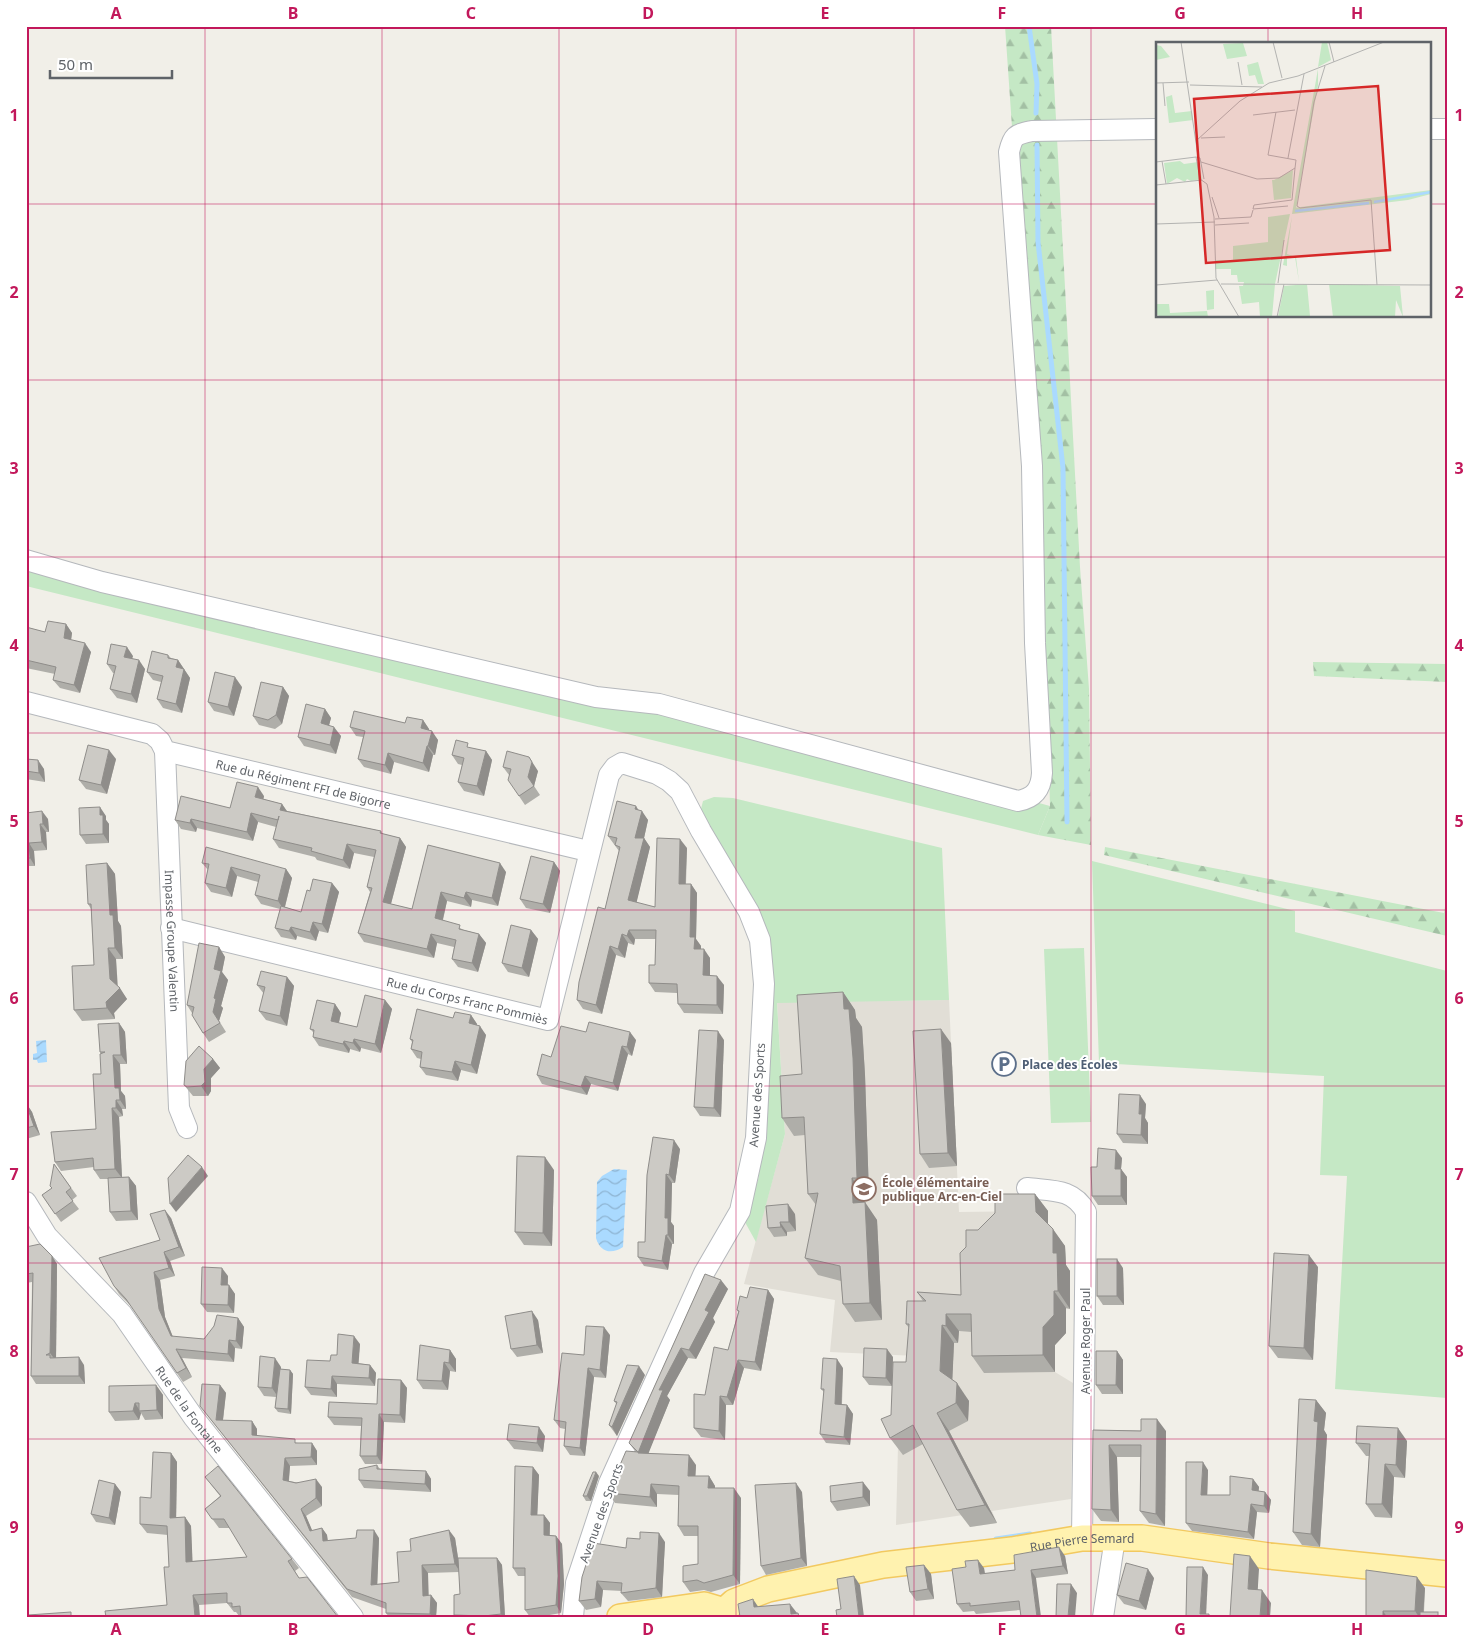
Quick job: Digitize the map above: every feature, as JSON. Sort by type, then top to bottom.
[{"type":"main road","name":"Rue Pierre Semard","points":[[725,1614],[734,1602],[768,1589],[864,1569],[1082,1538],[1142,1538],[1288,1558],[1447,1574]]},
{"type":"main road","points":[[620,1617],[704,1605],[725,1614]]},
{"type":"street","points":[[26,560],[102,582],[596,697],[659,704],[1018,801],[1030,798],[1038,789],[1042,773],[1035,643],[1032,466],[1009,152],[1012,139],[1017,134],[1032,131],[1156,129]]},
{"type":"street","points":[[1430,129],[1447,130]]},
{"type":"street","points":[[26,702],[152,734],[160,741],[165,751]]},
{"type":"street","name":"Rue du Régiment FFI de Bigorre","points":[[165,751],[588,852]]},
{"type":"street","name":"Impasse Groupe Valentin","points":[[165,751],[170,928],[179,1108],[187,1128]]},
{"type":"street","name":"Avenue des Sports","points":[[573,1617],[576,1583],[609,1483],[704,1272],[740,1210],[756,1138],[764,984],[760,940],[749,912],[701,831],[680,790],[657,774],[622,763],[614,767],[609,775]]},
{"type":"street","name":"Rue du Corps Franc Pommiès","points":[[170,928],[548,1020],[588,852],[609,775]]},
{"type":"street","name":"Avenue Roger Paul","points":[[1027,1188],[1063,1192],[1079,1199],[1086,1212],[1082,1538]]},
{"type":"street","name":"Rue de la Fontaine","points":[[26,1202],[47,1236],[122,1314],[194,1418],[353,1617]]},
{"type":"street","points":[[1102,1617],[1115,1538]]},
{"type":"shaded area","name":"École élémentaire publique Arc-en-Ciel","points":[[949,1000],[959,1212],[1048,1211],[1048,1235],[1065,1246],[1066,1271],[1070,1271],[1070,1309],[1066,1309],[1066,1333],[1055,1345],[1055,1372],[1073,1383],[1071,1499],[992,1511],[997,1523],[970,1527],[963,1515],[896,1525],[898,1446],[917,1356],[830,1352],[835,1300],[744,1284],[785,1134],[777,1002]]},
{"type":"green space","points":[[1005,26],[1051,26],[1080,567],[1089,689],[1091,845],[1038,835],[1050,806],[1044,589]]},
{"type":"green space","points":[[26,557],[1050,806],[1038,835],[26,586]]},
{"type":"green space","points":[[1313,662],[1447,664],[1447,682],[1314,676]]},
{"type":"green space","points":[[714,797],[733,798],[942,848],[949,1000],[777,1003],[785,1134],[756,1242],[746,1224],[745,1212],[758,1180],[765,1134],[770,987],[700,813],[703,801]]},
{"type":"green space","points":[[1105,847],[1444,913],[1447,893],[1447,936],[1104,855]]},
{"type":"green space","points":[[1092,861],[1295,911],[1295,932],[1447,971],[1447,1398],[1335,1389],[1347,1176],[1320,1175],[1324,1076],[1099,1063]]},
{"type":"green space","points":[[1084,948],[1091,1122],[1051,1123],[1044,949]]},
{"type":"water","points":[[46,1040],[47,1062],[38,1063],[37,1060],[33,1060],[33,1054],[37,1053],[36,1041]]},
{"type":"water","points":[[614,1169],[627,1170],[623,1247],[614,1251],[606,1251],[600,1246],[596,1238],[597,1182],[602,1176]]},
{"type":"building","points":[[48,621],[66,624],[64,638],[85,643],[74,685],[53,680],[56,667],[26,660],[26,627],[45,632]]},
{"type":"building","points":[[111,644],[127,647],[124,657],[139,660],[131,694],[110,689],[116,666],[107,664]]},
{"type":"building","points":[[152,651],[178,660],[176,667],[184,669],[176,704],[157,699],[163,676],[147,672]]},
{"type":"building","points":[[215,672],[235,677],[228,707],[208,702]]},
{"type":"building","points":[[261,682],[283,687],[276,715],[268,720],[253,716]]},
{"type":"building","points":[[306,704],[325,709],[321,723],[334,727],[330,745],[298,737]]},
{"type":"building","points":[[354,711],[405,723],[407,717],[423,720],[421,728],[432,731],[423,763],[388,753],[385,765],[358,759],[365,731],[350,727]]},
{"type":"building","points":[[456,740],[468,743],[467,747],[486,751],[477,786],[458,782],[464,758],[452,755]]},
{"type":"building","points":[[88,745],[109,750],[101,785],[79,780]]},
{"type":"building","points":[[507,751],[529,757],[532,762],[528,777],[534,786],[519,796],[508,780],[511,769],[503,767]]},
{"type":"building","points":[[26,759],[38,760],[39,773],[26,771]]},
{"type":"building","points":[[237,782],[258,787],[255,797],[282,804],[280,810],[381,831],[380,833],[400,838],[383,902],[412,909],[428,845],[500,863],[492,898],[466,892],[464,898],[441,892],[435,918],[460,925],[459,929],[479,934],[472,963],[452,959],[456,940],[431,934],[427,949],[358,933],[372,888],[367,887],[376,850],[347,844],[343,860],[311,851],[312,848],[273,839],[278,820],[251,813],[247,832],[191,819],[190,823],[175,820],[181,796],[230,808]]},
{"type":"building","points":[[617,801],[636,806],[635,809],[642,811],[635,838],[644,838],[628,900],[655,907],[657,838],[680,839],[679,884],[691,884],[690,937],[695,937],[694,949],[704,949],[703,975],[717,976],[717,1005],[678,1004],[677,984],[649,983],[649,965],[655,965],[656,930],[629,930],[627,936],[622,934],[618,949],[610,946],[596,1005],[577,1000],[579,982],[598,907],[605,909],[620,847],[615,845],[617,838],[608,836]]},
{"type":"building","points":[[100,807],[100,815],[103,815],[103,834],[80,835],[79,808]]},
{"type":"building","points":[[42,811],[43,824],[40,824],[42,842],[29,843],[30,858],[26,858],[26,813]]},
{"type":"building","points":[[206,847],[286,869],[278,901],[255,895],[260,875],[231,867],[226,888],[205,883],[209,864],[202,863]]},
{"type":"building","points":[[531,856],[554,862],[543,904],[520,899]]},
{"type":"building","points":[[107,863],[110,915],[113,915],[115,948],[108,948],[110,979],[120,988],[106,1002],[107,1008],[74,1010],[72,966],[94,965],[91,904],[88,904],[86,865]]},
{"type":"building","points":[[313,879],[332,883],[322,924],[313,922],[310,932],[291,927],[289,931],[275,928],[281,906],[301,912],[307,890],[310,891]]},
{"type":"building","points":[[511,925],[531,930],[522,968],[502,963]]},
{"type":"building","points":[[199,943],[219,947],[214,969],[221,971],[214,998],[216,999],[213,1012],[220,1023],[203,1033],[192,1015],[194,1007],[187,1005]]},
{"type":"building","points":[[261,971],[287,977],[280,1016],[259,1011],[265,987],[257,985]]},
{"type":"building","points":[[843,992],[844,1009],[849,1009],[853,1058],[857,1178],[852,1178],[853,1203],[865,1202],[870,1303],[843,1304],[840,1266],[805,1258],[818,1193],[808,1194],[804,1117],[782,1118],[780,1076],[802,1074],[797,995]]},
{"type":"building","points":[[365,995],[385,1000],[375,1044],[354,1039],[353,1043],[344,1041],[343,1044],[313,1037],[314,1030],[310,1029],[317,1000],[335,1004],[331,1021],[357,1027]]},
{"type":"building","points":[[417,1009],[453,1018],[455,1012],[471,1015],[469,1023],[480,1026],[471,1065],[455,1061],[452,1072],[420,1067],[422,1052],[411,1049],[413,1040],[410,1039]]},
{"type":"building","points":[[589,1022],[630,1032],[627,1047],[622,1046],[613,1083],[585,1076],[581,1087],[537,1075],[542,1054],[551,1057],[561,1026],[586,1032]]},
{"type":"building","points":[[119,1023],[121,1055],[113,1055],[115,1088],[119,1088],[120,1100],[116,1100],[116,1108],[112,1108],[115,1169],[94,1170],[93,1158],[55,1162],[51,1132],[96,1129],[93,1074],[101,1074],[100,1054],[105,1052],[100,1052],[98,1024]]},
{"type":"building","points":[[941,1029],[948,1153],[920,1154],[913,1031]]},
{"type":"building","points":[[699,1030],[718,1031],[714,1108],[694,1107]]},
{"type":"building","points":[[199,1046],[213,1059],[204,1069],[205,1082],[201,1086],[187,1087],[184,1085],[186,1061]]},
{"type":"building","points":[[1119,1094],[1140,1095],[1139,1114],[1142,1114],[1141,1135],[1117,1134]]},
{"type":"building","points":[[26,1104],[34,1126],[26,1128]]},
{"type":"building","points":[[653,1137],[674,1140],[669,1175],[666,1174],[665,1218],[668,1218],[668,1235],[666,1235],[662,1261],[638,1257],[638,1242],[645,1242],[647,1175]]},
{"type":"building","points":[[1098,1148],[1116,1150],[1115,1169],[1121,1169],[1121,1196],[1092,1196],[1091,1167],[1097,1167]]},
{"type":"building","points":[[188,1155],[202,1167],[170,1204],[168,1178]]},
{"type":"building","points":[[517,1156],[545,1157],[543,1233],[515,1232]]},
{"type":"building","points":[[54,1164],[71,1188],[66,1192],[73,1201],[55,1214],[42,1195],[52,1188],[50,1186]]},
{"type":"building","points":[[129,1177],[131,1211],[110,1212],[108,1178]]},
{"type":"building","points":[[995,1194],[1035,1194],[1036,1212],[1053,1229],[1053,1253],[1057,1253],[1058,1291],[1054,1291],[1054,1315],[1043,1327],[1043,1355],[972,1356],[971,1314],[946,1314],[946,1326],[942,1325],[940,1371],[957,1383],[956,1403],[937,1413],[985,1505],[957,1510],[913,1425],[890,1438],[881,1419],[891,1415],[893,1362],[906,1362],[909,1324],[906,1324],[907,1301],[926,1301],[917,1292],[961,1295],[960,1253],[966,1247],[966,1230],[978,1230],[995,1213]]},
{"type":"building","points":[[788,1204],[789,1222],[780,1222],[781,1227],[768,1228],[766,1206]]},
{"type":"building","points":[[165,1210],[179,1247],[164,1252],[169,1268],[154,1272],[159,1309],[171,1336],[204,1339],[214,1326],[217,1315],[238,1318],[236,1341],[229,1340],[228,1354],[176,1349],[186,1368],[177,1373],[126,1299],[114,1286],[99,1258],[160,1240],[150,1214]]},
{"type":"building","points":[[40,1244],[52,1256],[50,1353],[46,1355],[50,1355],[50,1358],[79,1357],[79,1376],[31,1376],[33,1273],[26,1274],[26,1247]]},
{"type":"building","points":[[1274,1253],[1309,1255],[1304,1348],[1269,1346]]},
{"type":"building","points":[[1097,1259],[1117,1259],[1117,1296],[1097,1296]]},
{"type":"building","points":[[202,1267],[222,1268],[221,1285],[229,1285],[228,1305],[201,1304]]},
{"type":"building","points":[[705,1274],[721,1280],[705,1310],[709,1312],[689,1350],[681,1348],[659,1390],[663,1390],[638,1453],[689,1455],[688,1476],[709,1476],[708,1488],[734,1488],[733,1575],[704,1583],[697,1580],[683,1582],[683,1566],[698,1564],[698,1526],[678,1526],[679,1486],[651,1484],[650,1497],[608,1493],[626,1451],[638,1452],[629,1443]]},
{"type":"building","points":[[750,1287],[768,1290],[755,1362],[738,1360],[727,1397],[720,1396],[719,1431],[694,1428],[694,1394],[705,1395],[714,1347],[728,1350],[739,1311],[737,1310],[740,1296],[747,1298]]},
{"type":"building","points":[[532,1311],[537,1345],[511,1349],[505,1316]]},
{"type":"building","points":[[586,1326],[604,1327],[600,1370],[588,1368],[580,1448],[564,1446],[566,1422],[554,1420],[562,1353],[584,1355]]},
{"type":"building","points":[[338,1334],[354,1336],[352,1363],[370,1365],[369,1378],[332,1376],[331,1389],[305,1387],[307,1360],[330,1361],[331,1355],[337,1355]]},
{"type":"building","points":[[420,1345],[450,1350],[449,1363],[444,1362],[442,1381],[417,1380]]},
{"type":"building","points":[[864,1348],[887,1349],[886,1378],[863,1377]]},
{"type":"building","points":[[1096,1351],[1117,1351],[1116,1385],[1096,1385]]},
{"type":"building","points":[[260,1356],[275,1358],[272,1388],[258,1387]]},
{"type":"building","points":[[823,1358],[837,1359],[835,1404],[847,1405],[844,1437],[820,1434],[824,1389],[821,1389]]},
{"type":"building","points":[[627,1365],[639,1366],[612,1427],[609,1425],[617,1402],[614,1401]]},
{"type":"building","points":[[280,1369],[290,1370],[288,1409],[275,1408]]},
{"type":"building","points":[[378,1379],[401,1380],[400,1415],[379,1414],[377,1456],[360,1456],[362,1418],[328,1417],[329,1402],[377,1404]]},
{"type":"building","points":[[202,1384],[220,1385],[216,1420],[252,1421],[252,1435],[295,1439],[295,1443],[312,1443],[311,1457],[285,1458],[283,1480],[296,1483],[316,1479],[316,1498],[301,1509],[310,1531],[322,1528],[323,1541],[356,1538],[357,1530],[374,1530],[371,1585],[399,1582],[397,1552],[411,1551],[410,1539],[449,1530],[455,1564],[422,1565],[423,1596],[431,1595],[430,1614],[386,1613],[386,1603],[347,1589],[200,1406]]},
{"type":"building","points":[[156,1385],[157,1410],[139,1411],[139,1403],[135,1403],[133,1411],[109,1412],[109,1386]]},
{"type":"building","points":[[1299,1399],[1316,1400],[1314,1421],[1318,1422],[1311,1534],[1293,1532]]},
{"type":"building","points":[[1141,1419],[1157,1419],[1156,1514],[1140,1511],[1141,1445],[1109,1445],[1111,1510],[1092,1509],[1093,1430],[1141,1431]]},
{"type":"building","points":[[509,1424],[539,1427],[537,1443],[507,1440]]},
{"type":"building","points":[[1357,1426],[1398,1428],[1396,1465],[1385,1464],[1382,1504],[1366,1504],[1370,1444],[1356,1443]]},
{"type":"building","points":[[153,1452],[171,1453],[170,1518],[185,1517],[186,1562],[247,1557],[224,1519],[212,1519],[205,1509],[221,1496],[205,1477],[218,1466],[292,1559],[288,1561],[299,1578],[307,1577],[338,1617],[241,1617],[240,1606],[232,1607],[232,1603],[227,1603],[227,1593],[193,1595],[195,1617],[106,1617],[105,1611],[167,1605],[164,1567],[169,1567],[167,1526],[140,1524],[140,1497],[151,1498]]},
{"type":"building","points":[[1186,1462],[1203,1462],[1201,1495],[1230,1495],[1230,1476],[1253,1479],[1252,1490],[1265,1492],[1264,1506],[1251,1504],[1248,1532],[1186,1523]]},
{"type":"building","points":[[377,1465],[377,1469],[426,1471],[425,1484],[359,1480],[359,1469]]},
{"type":"building","points":[[515,1466],[533,1467],[531,1515],[544,1515],[544,1535],[556,1536],[558,1576],[556,1605],[525,1610],[525,1568],[513,1568]]},
{"type":"building","points":[[593,1472],[596,1472],[587,1496],[583,1496]]},
{"type":"building","points":[[99,1480],[115,1484],[109,1518],[91,1514]]},
{"type":"building","points":[[863,1482],[863,1497],[831,1502],[830,1486]]},
{"type":"building","points":[[796,1483],[801,1558],[761,1566],[755,1485]]},
{"type":"building","points":[[640,1532],[659,1533],[656,1588],[621,1593],[622,1583],[597,1581],[595,1599],[579,1601],[582,1577],[593,1543],[626,1548],[627,1538],[640,1539]]},
{"type":"building","points":[[1059,1547],[1063,1566],[1031,1570],[1037,1617],[1021,1617],[1019,1601],[970,1606],[970,1603],[957,1604],[952,1569],[966,1567],[965,1561],[978,1560],[980,1574],[1015,1570],[1014,1555]]},
{"type":"building","points":[[1234,1554],[1250,1556],[1248,1589],[1262,1590],[1260,1617],[1230,1616]]},
{"type":"building","points":[[458,1558],[497,1558],[501,1614],[484,1616],[454,1615],[454,1595],[460,1594]]},
{"type":"building","points":[[1126,1563],[1148,1569],[1139,1601],[1117,1595]]},
{"type":"building","points":[[924,1565],[928,1589],[910,1592],[906,1567]]},
{"type":"building","points":[[1187,1567],[1203,1567],[1200,1614],[1209,1614],[1209,1617],[1186,1617]]},
{"type":"building","points":[[1366,1570],[1417,1577],[1415,1611],[1383,1611],[1383,1617],[1366,1617]]},
{"type":"building","points":[[854,1576],[859,1617],[837,1617],[836,1610],[841,1609],[837,1579]]},
{"type":"building","points":[[1057,1584],[1071,1584],[1068,1617],[1056,1617]]},
{"type":"building","points":[[753,1599],[754,1607],[790,1604],[791,1614],[798,1613],[799,1617],[740,1617],[738,1604]]},
{"type":"building","points":[[71,1612],[71,1617],[28,1617],[28,1615]]},
{"type":"building","points":[[1420,1612],[1438,1612],[1438,1617],[1420,1617]]},
{"type":"waterway","points":[[1029,26],[1037,84],[1036,113]]},
{"type":"waterway","points":[[1037,145],[1038,242],[1063,468],[1067,822]]},
{"type":"waterway","points":[[996,1539],[1030,1534]]},
{"type":"place","name":"Place des Écoles","points":[[1004,1064]]},
{"type":"place","name":"École élémentaire publique Arc-en-Ciel","points":[[864,1189]]}]
